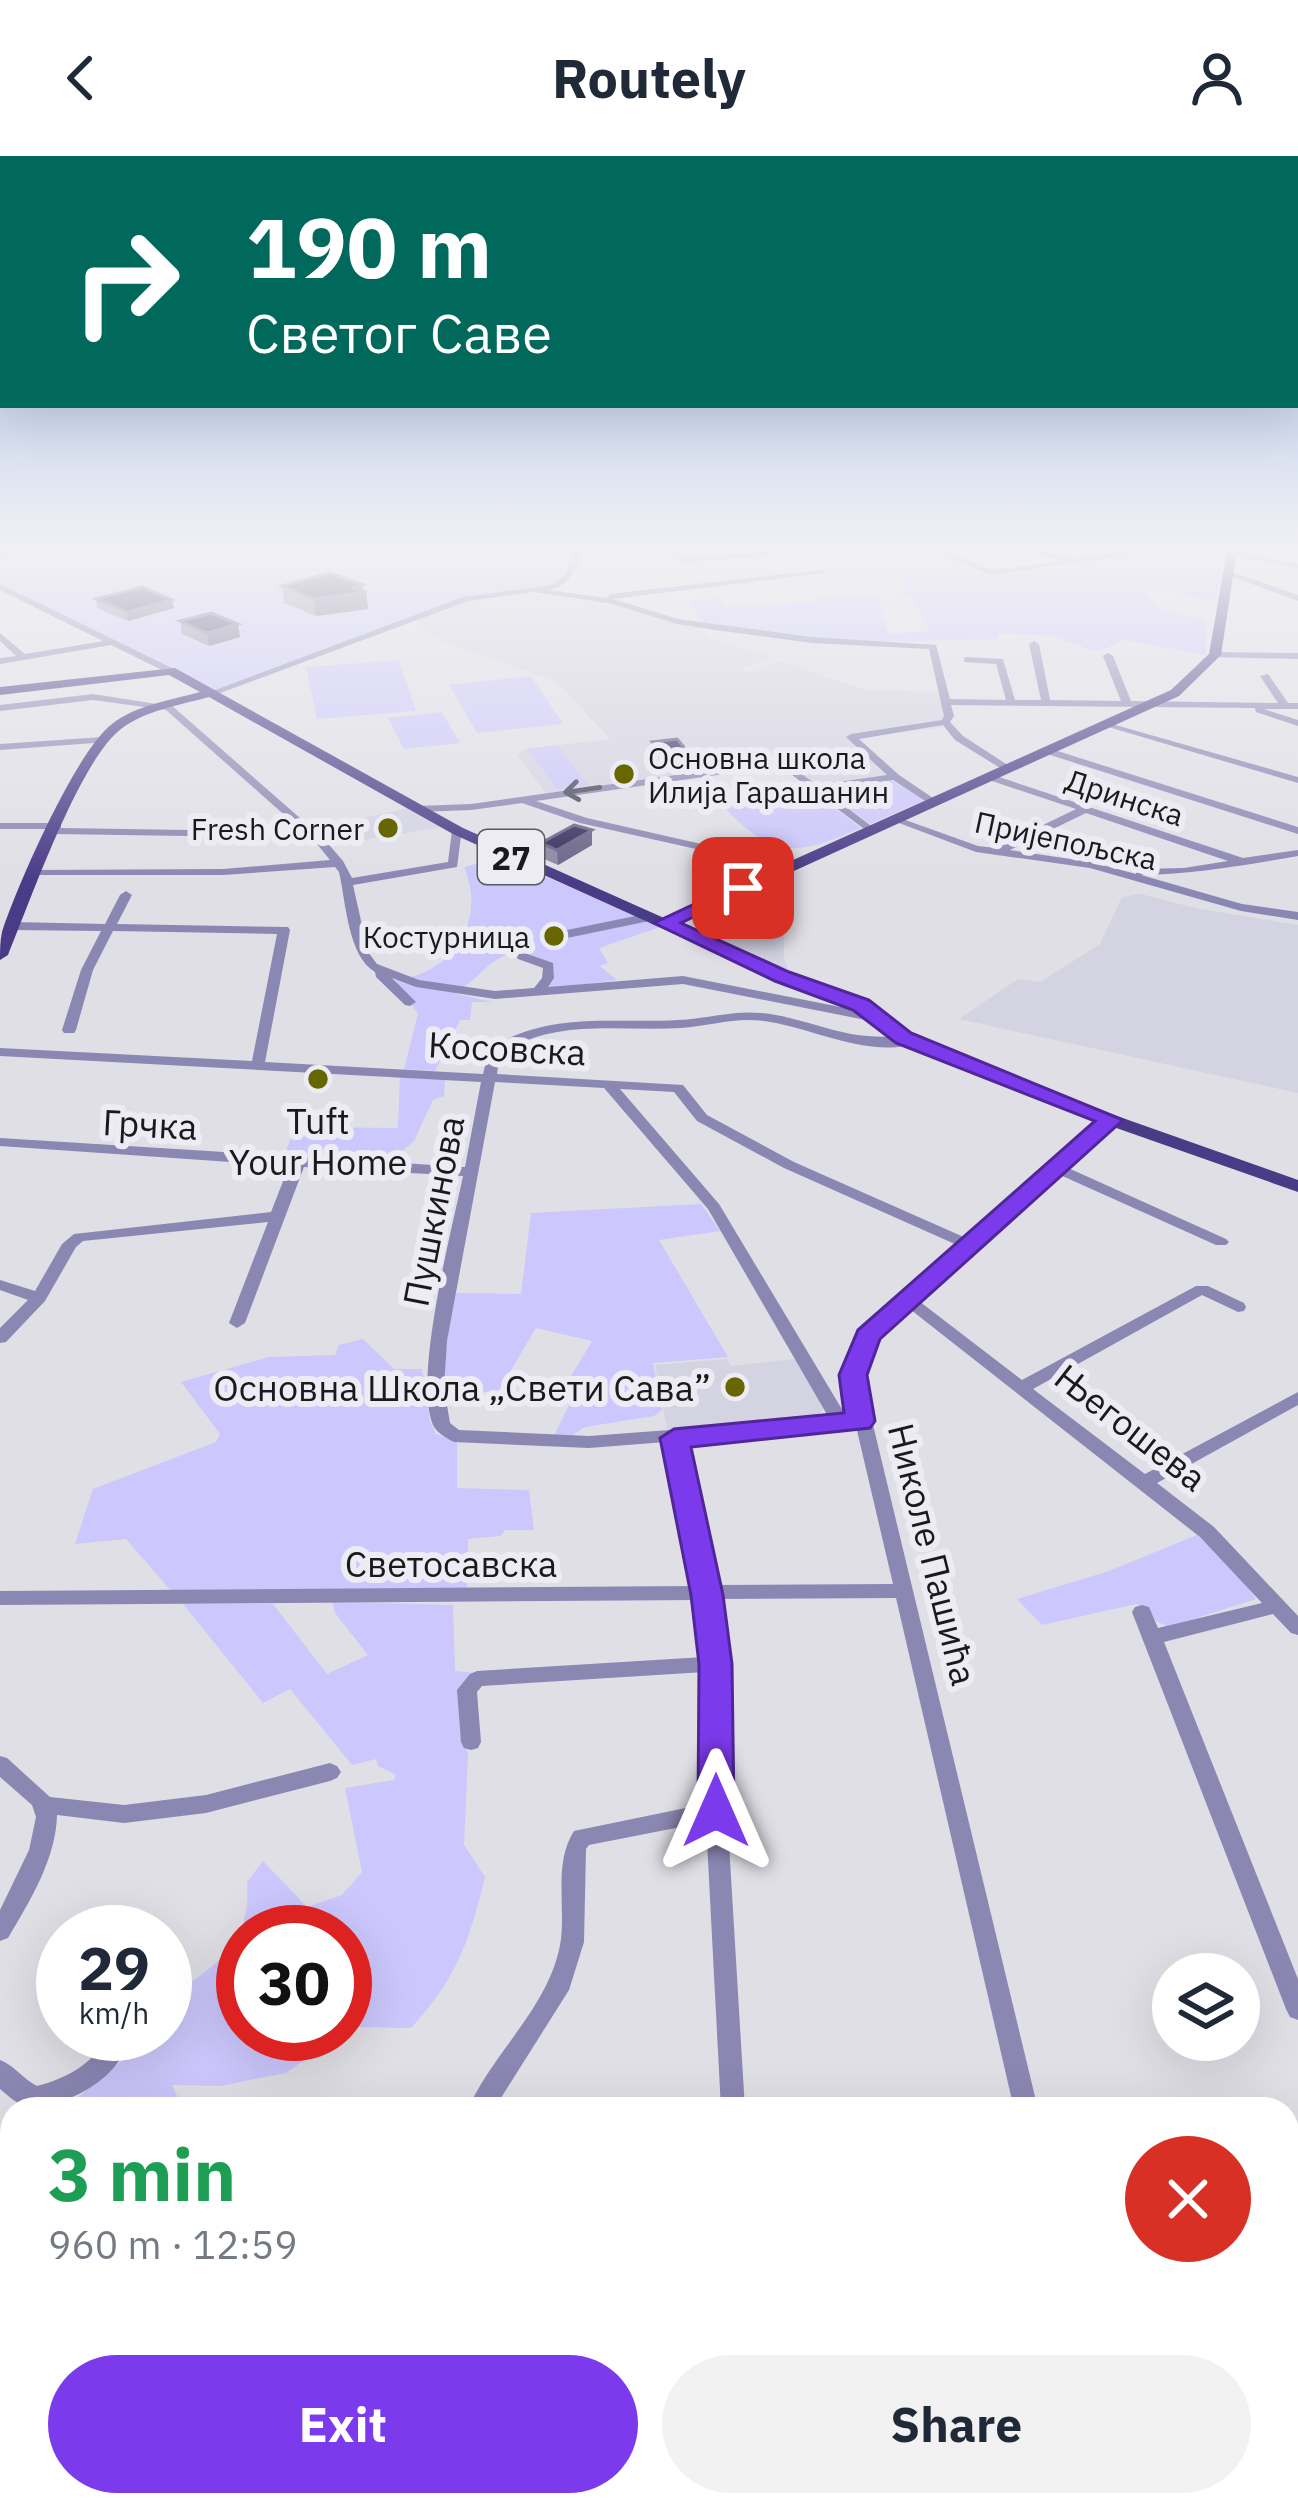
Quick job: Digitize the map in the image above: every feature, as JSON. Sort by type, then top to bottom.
[{"type":"main road","points":[[657,920],[790,867],[1157,702],[1192,681],[1210,660]]},
{"type":"main road","points":[[160,672],[194,684]]},
{"type":"main road","name":"27","points":[[0,691],[160,672],[194,684],[458,832],[782,976],[855,1002],[911,1041],[1111,1120],[1298,1186]]},
{"type":"main road","points":[[0,955],[56,828],[103,740],[125,722],[212,693]]},
{"type":"street","points":[[141,660],[160,672]]},
{"type":"street","points":[[212,693],[301,660]]},
{"type":"street","points":[[934,802],[895,777],[850,737],[945,722],[950,716],[936,660]]},
{"type":"street","points":[[1037,660],[1046,702]]},
{"type":"street","points":[[1110,660],[1126,702]]},
{"type":"street","points":[[967,661],[1000,661],[1011,702]]},
{"type":"street","points":[[1265,676],[1284,705]]},
{"type":"street","points":[[0,708],[80,697],[122,698],[164,707],[321,842],[339,863],[348,882],[362,952],[410,1002]]},
{"type":"street","points":[[946,702],[1298,706]]},
{"type":"street","points":[[1250,704],[1298,723]]},
{"type":"street","points":[[945,722],[958,738],[1009,769]]},
{"type":"street","points":[[1109,724],[1298,779]]},
{"type":"street","points":[[0,746],[103,740]]},
{"type":"street","points":[[1048,751],[1298,831]]},
{"type":"street","points":[[417,809],[782,763],[871,831]]},
{"type":"street","points":[[815,788],[895,777]]},
{"type":"street","name":"Дринска","points":[[990,778],[1246,862]]},
{"type":"street","points":[[519,799],[584,820],[790,867]]},
{"type":"street","points":[[997,852],[1085,809]]},
{"type":"street","name":"Пријепољска","points":[[896,820],[997,852],[1115,871],[1241,907],[1298,916]]},
{"type":"street","points":[[0,826],[188,833]]},
{"type":"street","points":[[348,882],[453,865],[458,832]]},
{"type":"street","points":[[1115,871],[1184,871],[1298,853]]},
{"type":"street","points":[[37,873],[223,872],[339,863]]},
{"type":"street","points":[[69,1030],[106,928],[126,896]]},
{"type":"street","points":[[567,934],[657,920]]},
{"type":"street","points":[[13,926],[284,930],[258,1065]]},
{"type":"street","points":[[522,956],[549,966],[548,978],[538,992]]},
{"type":"street","points":[[373,967],[465,994],[683,980],[877,1018]]},
{"type":"street","name":"Пушкинова","points":[[674,1438],[590,1442],[460,1438],[442,1425],[435,1387],[445,1306],[500,1047],[533,1033],[574,1025],[658,1026],[752,1016],[884,1042],[911,1041]]},
{"type":"street","name":"Косовска","points":[[0,1052],[678,1088],[702,1118],[789,1165],[968,1244]]},
{"type":"street","points":[[607,1083],[714,1207],[850,1422],[674,1438],[707,1595],[715,1664],[716,1811],[732,2097]]},
{"type":"street","name":"Николе Пашића","points":[[1024,2097],[902,1591],[850,1422],[853,1375],[867,1336],[905,1298],[1111,1120]]},
{"type":"street","name":"Грчка","points":[[0,1142],[473,1172]]},
{"type":"street","points":[[236,1323],[298,1162]]},
{"type":"street","points":[[1055,1167],[1221,1242]]},
{"type":"street","points":[[0,1338],[40,1298],[70,1244],[89,1233],[278,1216]]},
{"type":"street","points":[[0,1285],[40,1298]]},
{"type":"street","points":[[1023,1387],[1202,1289],[1238,1307]]},
{"type":"street","name":"Његошева","points":[[905,1298],[1207,1532],[1298,1628]]},
{"type":"street","points":[[1143,1483],[1298,1397]]},
{"type":"street","name":"Светосавска","points":[[0,1598],[902,1591]]},
{"type":"street","points":[[1153,1637],[1277,1606]]},
{"type":"street","points":[[1142,1612],[1298,2009]]},
{"type":"street","points":[[471,1742],[467,1690],[477,1679],[715,1664]]},
{"type":"street","points":[[2,1769],[43,1804],[124,1814],[206,1804],[330,1772]]},
{"type":"street","points":[[0,1931],[40,1851],[47,1822],[43,1804]]},
{"type":"street","points":[[488,2097],[557,1990],[572,1942],[575,1847],[582,1837],[716,1811]]},
{"type":"street","points":[[40,2097],[82,2082],[104,2061]]},
{"type":"street","points":[[0,2071],[13,2086],[33,2097]]},
{"type":"shaded area","points":[[146,660],[303,660],[212,693]]},
{"type":"shaded area","points":[[399,660],[416,711],[317,719],[306,667]]},
{"type":"shaded area","points":[[495,660],[763,660],[740,669],[747,673],[780,661],[866,690],[946,692],[952,718],[940,728],[852,737],[895,777],[815,788],[782,763],[547,795],[517,754],[610,739],[557,682]]},
{"type":"shaded area","points":[[531,676],[563,724],[477,733],[449,685]]},
{"type":"shaded area","points":[[442,712],[460,743],[404,749],[388,718]]},
{"type":"shaded area","points":[[557,745],[588,785],[557,789],[527,749]]},
{"type":"shaded area","points":[[891,780],[925,800],[870,824],[822,789]]},
{"type":"shaded area","points":[[809,788],[861,828],[820,844],[788,848],[758,837],[724,807]]},
{"type":"shaded area","points":[[413,807],[449,826],[357,841],[343,840],[337,832],[349,830],[345,822]]},
{"type":"shaded area","points":[[502,857],[660,927],[599,948],[608,963],[600,966],[617,980],[545,989],[549,963],[531,955],[505,955],[453,993],[493,1002],[472,1002],[470,1020],[460,1020],[435,1071],[404,1069],[418,1014],[395,980],[416,976],[448,956],[468,925],[470,887],[464,867]]},
{"type":"shaded area","points":[[1141,894],[1298,925],[1298,1093],[959,1019],[1018,979],[1040,982],[1100,944],[1122,897]]},
{"type":"shaded area","points":[[732,915],[784,934],[784,959],[794,981],[676,929],[702,930]]},
{"type":"shaded area","points":[[400,1076],[445,1078],[444,1096],[433,1100],[414,1141],[388,1163],[284,1156],[295,1127],[398,1128]]},
{"type":"shaded area","points":[[701,1204],[720,1231],[659,1240],[728,1357],[653,1363],[662,1410],[654,1416],[554,1436],[570,1403],[558,1398],[592,1341],[536,1328],[498,1392],[444,1391],[441,1369],[456,1293],[521,1294],[531,1213]]},
{"type":"shaded area","points":[[363,1339],[394,1369],[422,1369],[436,1434],[457,1442],[457,1488],[529,1490],[534,1530],[505,1530],[501,1536],[468,1539],[467,1589],[173,1593],[126,1539],[75,1544],[93,1489],[216,1442],[220,1434],[181,1382],[269,1357],[335,1355],[339,1345]]},
{"type":"shaded area","name":"Основна Школа „Свети Сава”","points":[[727,1359],[731,1366],[795,1359],[824,1408],[814,1420],[668,1434],[655,1365]]},
{"type":"shaded area","points":[[1197,1535],[1241,1576],[1256,1599],[1169,1627],[1156,1621],[1147,1607],[1136,1604],[1042,1625],[1017,1599],[1109,1571]]},
{"type":"shaded area","points":[[333,1602],[453,1605],[455,1671],[476,1673],[459,1701],[460,1731],[468,1753],[464,1845],[485,1877],[467,1940],[450,1975],[411,2028],[372,2027],[372,1905],[313,1905],[342,1895],[362,1872],[345,1788],[394,1780],[396,1775],[378,1766],[376,1759],[352,1765],[290,1689],[263,1703],[183,1604],[273,1604],[327,1674],[368,1655],[335,1613]]},
{"type":"shaded area","points":[[263,1861],[305,1905],[247,1905],[247,1882]]},
{"type":"shaded area","points":[[216,1962],[216,2061],[303,2061],[286,2073],[220,2086],[172,2085],[178,2097],[78,2097],[122,2061],[192,2061],[192,1981]]},
{"type":"building","points":[[677,739],[689,753],[664,756],[652,742]]},
{"type":"building","points":[[574,825],[592,830],[557,850],[541,843]]},
{"type":"place","name":"Основна школа Илија Гарашанин","points":[[624,774]]},
{"type":"place","name":"Fresh Corner","points":[[388,828]]},
{"type":"place","name":"Костурница","points":[[554,936]]},
{"type":"place","name":"Tuft Your Home","points":[[318,1079]]},
{"type":"place","name":"Основна Школа „Свети Сава”","points":[[735,1387]]},
{"type":"route","points":[[716,1811],[715,1664],[707,1595],[674,1438],[860,1421],[853,1375],[867,1336],[1111,1120],[904,1038],[861,1005],[664,923],[743,888]]}]
